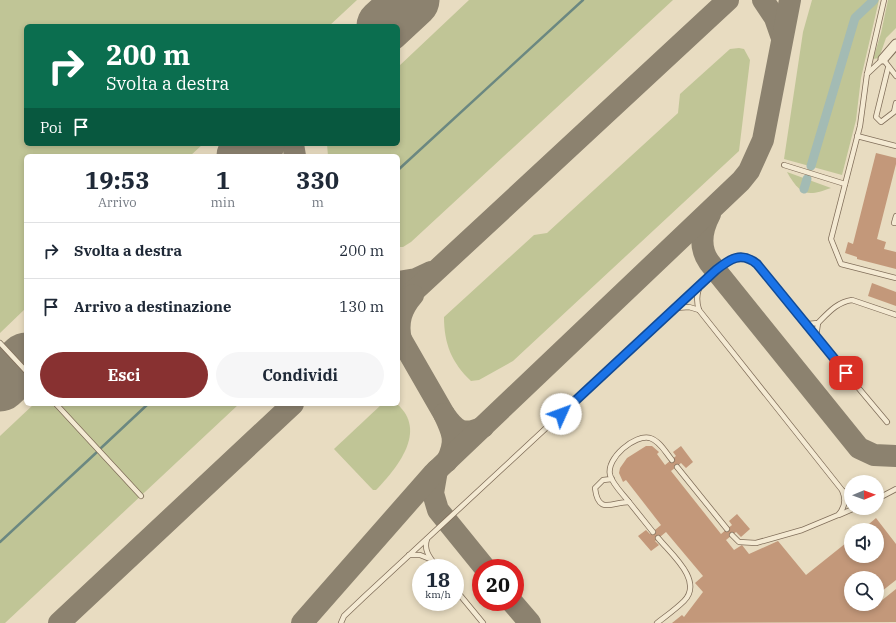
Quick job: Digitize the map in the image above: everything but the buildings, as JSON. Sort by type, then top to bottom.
[{"type":"street","points":[[883,59],[896,44]]},
{"type":"lane","points":[[884,0],[866,74],[857,136],[831,239],[840,263],[896,278]]},
{"type":"lane","points":[[866,74],[883,59],[888,68],[896,76]]},
{"type":"lane","points":[[888,68],[876,117],[881,122],[895,111],[896,103]]},
{"type":"lane","points":[[857,136],[896,146]]},
{"type":"lane","points":[[784,165],[845,184]]},
{"type":"lane","points":[[896,216],[894,222],[896,223]]},
{"type":"lane","points":[[341,623],[344,616],[428,537],[700,285],[728,260],[734,257],[746,257],[757,264],[887,422]]},
{"type":"lane","points":[[700,285],[696,296],[699,310],[842,490],[845,500],[841,512],[838,515]]},
{"type":"lane","points":[[803,321],[808,324],[818,323],[836,306],[844,301],[852,300],[896,315]]},
{"type":"lane","points":[[675,308],[689,307],[699,310]]},
{"type":"lane","points":[[816,337],[818,323]]},
{"type":"lane","points":[[0,343],[24,369]]},
{"type":"lane","points":[[58,406],[141,496]]},
{"type":"lane","points":[[653,532],[612,479],[610,466],[613,458],[640,438],[651,438],[672,460]]},
{"type":"lane","points":[[677,467],[727,529]]},
{"type":"lane","points":[[612,479],[603,480],[595,488],[596,497],[600,504],[605,506],[629,502]]},
{"type":"lane","points":[[884,495],[896,489]]},
{"type":"lane","points":[[732,535],[740,542],[756,544],[802,530],[844,513]]},
{"type":"lane","points":[[428,537],[426,548],[432,559]]},
{"type":"lane","points":[[657,623],[684,601],[689,594],[691,587],[690,576],[658,538]]},
{"type":"lane","points":[[409,555],[426,556],[430,559]]},
{"type":"lane","points":[[464,600],[483,623]]},
{"type":"green space","points":[[0,0],[357,0],[331,24],[24,24],[24,146],[201,146],[192,154],[24,154],[24,310],[0,333]]},
{"type":"green space","points":[[469,0],[673,0],[411,242],[403,247],[400,247],[400,154],[328,154],[327,146],[400,146],[400,65]]},
{"type":"green space","points":[[812,0],[879,0],[861,78],[856,120],[842,175],[784,159],[803,32]]},
{"type":"green space","points":[[888,0],[896,0],[896,28],[886,38],[879,58],[873,59],[881,33]]},
{"type":"green space","points":[[730,49],[744,49],[750,60],[739,151],[513,361],[479,380],[471,381],[464,374],[450,352],[444,327],[444,317],[534,235],[547,233],[678,113],[680,94]]},
{"type":"green space","points":[[787,172],[831,188],[816,193],[805,192],[800,190]]},
{"type":"green space","points":[[32,406],[237,406],[5,623],[0,623],[0,436]]},
{"type":"green space","points":[[380,406],[399,406],[406,415],[410,426],[410,437],[406,449],[392,471],[376,490],[373,490],[334,449]]},
{"type":"waterway","points":[[400,168],[583,0]]},
{"type":"waterway","points":[[811,166],[855,18],[874,0]]},
{"type":"waterway","points":[[804,189],[807,179]]},
{"type":"waterway","points":[[101,448],[146,406]]},
{"type":"waterway","points":[[0,542],[97,452]]},
{"type":"taxiway","points":[[400,304],[728,0]]},
{"type":"taxiway","points":[[763,0],[775,18],[782,38]]},
{"type":"taxiway","points":[[302,623],[433,474],[741,181],[749,171],[763,140],[790,0]]},
{"type":"taxiway","points":[[293,146],[295,154]]},
{"type":"taxiway","points":[[710,214],[702,238],[703,250],[709,262],[859,448],[874,455],[896,456]]},
{"type":"taxiway","points":[[400,282],[416,279],[431,272]]},
{"type":"taxiway","points":[[401,340],[401,316],[413,295]]},
{"type":"taxiway","points":[[400,337],[444,414]]},
{"type":"taxiway","points":[[59,623],[291,406]]},
{"type":"taxiway","points":[[447,461],[452,448],[453,437],[444,414],[456,428],[465,432],[483,427]]},
{"type":"taxiway","points":[[437,470],[433,493],[438,510],[478,559]]},
{"type":"taxiway","points":[[520,611],[530,623]]},
{"type":"runway","points":[[386,24],[412,0]]},
{"type":"runway","points":[[246,154],[255,146]]},
{"type":"runway","points":[[0,384],[24,362]]},
{"type":"route","points":[[561,414],[716,270],[728,260],[740,256],[751,259],[757,264],[846,373]]}]
